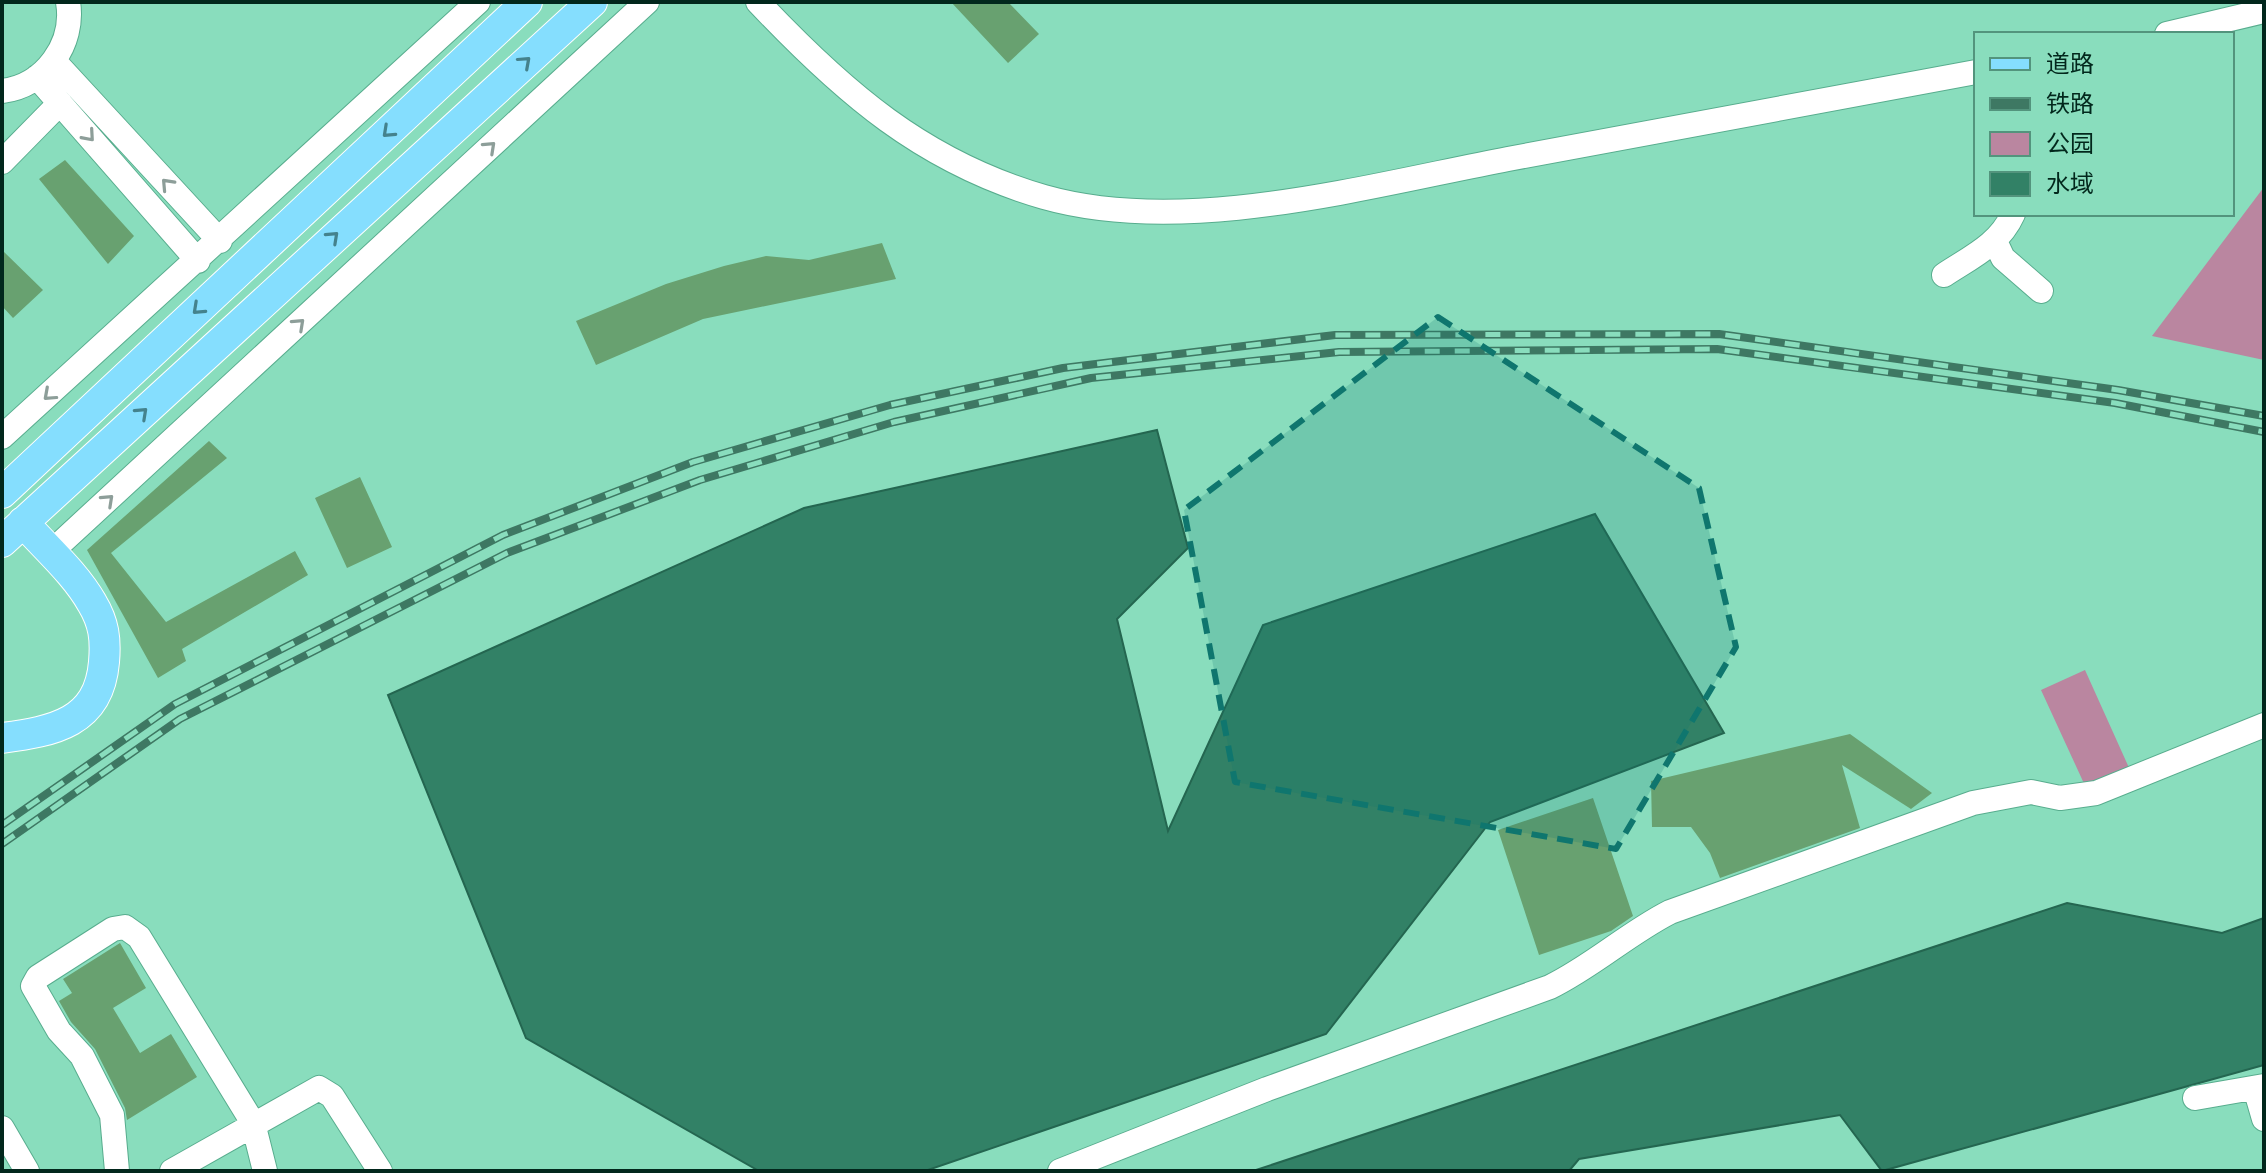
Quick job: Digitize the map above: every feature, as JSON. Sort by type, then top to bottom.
[{"type":"main road","points":[[2,493],[527,2]]},
{"type":"main road","points":[[2,738],[37,733],[73,720],[93,703],[103,679],[107,636],[92,602],[50,553],[13,532],[592,2]]},
{"type":"street","points":[[2,91],[46,69],[69,26],[68,2]]},
{"type":"street","points":[[2,437],[478,2]]},
{"type":"street","points":[[50,553],[647,2]]},
{"type":"street","points":[[758,2],[859,100],[939,156],[1001,183],[1048,198],[1113,209],[1187,213],[1327,193],[1974,72]]},
{"type":"street","points":[[2175,32],[2264,11]]},
{"type":"street","points":[[46,69],[60,103],[198,261]]},
{"type":"street","points":[[46,69],[220,241]]},
{"type":"street","points":[[2,162],[60,103]]},
{"type":"street","points":[[1944,275],[1995,241],[2006,230],[2012,216]]},
{"type":"street","points":[[1995,241],[2003,258],[2041,291]]},
{"type":"street","points":[[1060,1171],[1267,1089],[1550,987],[1587,969],[1642,926],[1670,912],[1973,803],[2031,792],[2060,798],[2096,793],[2264,725]]},
{"type":"street","points":[[117,1171],[112,1115],[82,1056],[59,1031],[33,986],[38,977],[113,929],[125,927],[139,937],[253,1123],[265,1171]]},
{"type":"street","points":[[2195,1098],[2260,1087],[2264,1119]]},
{"type":"street","points":[[172,1171],[319,1088],[332,1096],[380,1171]]},
{"type":"street","points":[[2,1128],[27,1171]]},
{"type":"highlighted area","points":[[1438,317],[1699,488],[1736,647],[1616,849],[1235,782],[1184,510]]},
{"type":"green space","points":[[2264,187],[2264,360],[2152,336]]},
{"type":"green space","points":[[2085,670],[2130,770],[2087,790],[2041,690]]},
{"type":"water","points":[[1157,430],[1188,548],[1117,619],[1168,831],[1263,625],[1595,514],[1724,733],[1490,822],[1326,1034],[925,1171],[759,1171],[526,1038],[388,695],[804,508]]},
{"type":"water","points":[[2067,903],[2222,933],[2264,918],[2264,1065],[1882,1171],[1840,1115],[1579,1159],[1569,1171],[1253,1171]]},
{"type":"building","points":[[951,2],[1008,2],[1039,34],[1008,63]]},
{"type":"building","points":[[65,160],[134,236],[108,264],[39,179]]},
{"type":"building","points":[[882,243],[896,279],[703,319],[596,365],[576,321],[666,284],[724,266],[766,256],[809,260]]},
{"type":"building","points":[[2,250],[43,290],[13,318],[2,306]]},
{"type":"building","points":[[209,441],[227,458],[111,553],[166,622],[295,551],[308,575],[182,649],[186,661],[158,678],[87,550]]},
{"type":"building","points":[[360,477],[392,547],[347,568],[315,498]]},
{"type":"building","points":[[1850,734],[1932,793],[1911,809],[1842,765],[1860,828],[1720,878],[1710,853],[1691,827],[1652,827],[1651,781]]},
{"type":"building","points":[[1593,798],[1633,916],[1611,931],[1539,955],[1498,830]]},
{"type":"building","points":[[120,943],[146,988],[113,1008],[140,1053],[171,1034],[197,1077],[127,1120],[125,1108],[95,1049],[71,1022],[59,1001],[72,993],[63,979]]},
{"type":"railway","points":[[2,825],[175,704],[503,535],[693,462],[890,405],[1063,368],[1335,335],[1719,334],[2118,390],[2264,416]]},
{"type":"railway","points":[[2,844],[180,719],[507,553],[700,480],[894,422],[1091,378],[1339,352],[1717,349],[2115,403],[2264,432]]}]
